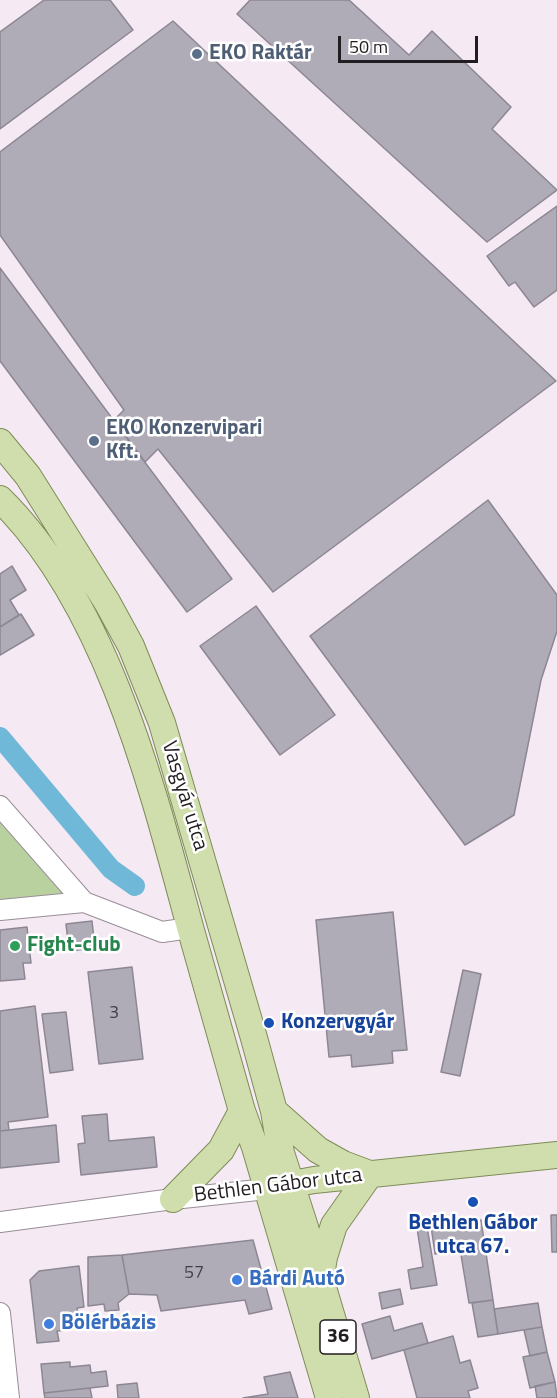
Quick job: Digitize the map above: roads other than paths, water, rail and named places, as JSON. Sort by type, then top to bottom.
[{"type":"main road","name":"Vasgyár utca","points":[[0,441],[28,476],[107,602],[131,646],[162,723],[274,1111],[281,1153],[292,1184]]},
{"type":"main road","name":"Vasgyár utca","points":[[0,499],[51,562],[104,659],[127,719],[168,842],[242,1111],[267,1189]]},
{"type":"main road","points":[[173,1199],[221,1150],[242,1111]]},
{"type":"main road","points":[[274,1111],[318,1150],[343,1164],[370,1174]]},
{"type":"main road","name":"Bethlen Gábor utca","points":[[267,1189],[314,1180],[557,1155]]},
{"type":"main road","name":"36","points":[[320,1277],[334,1225],[370,1174]]},
{"type":"main road","name":"36","points":[[292,1184],[356,1398]]},
{"type":"main road","name":"36","points":[[267,1189],[329,1398]]},
{"type":"street","points":[[0,806],[84,902]]},
{"type":"street","points":[[0,910],[84,902],[162,933],[190,928]]},
{"type":"street","name":"Bethlen Gábor utca","points":[[0,1222],[267,1189]]},
{"type":"street","points":[[0,1313],[9,1398]]},
{"type":"waterway","points":[[0,737],[111,869],[135,886]]},
{"type":"place","name":"EKO Raktár","points":[[197,54]]},
{"type":"place","name":"EKO Konzervipari Kft.","points":[[94,441]]},
{"type":"place","name":"Fight-club","points":[[15,946]]},
{"type":"place","name":"Konzervgyár","points":[[269,1023]]},
{"type":"place","name":"Bethlen Gábor utca 67.","points":[[473,1202]]},
{"type":"place","name":"Bárdi Autó","points":[[237,1280]]},
{"type":"place","name":"Bölérbázis","points":[[49,1324]]}]
